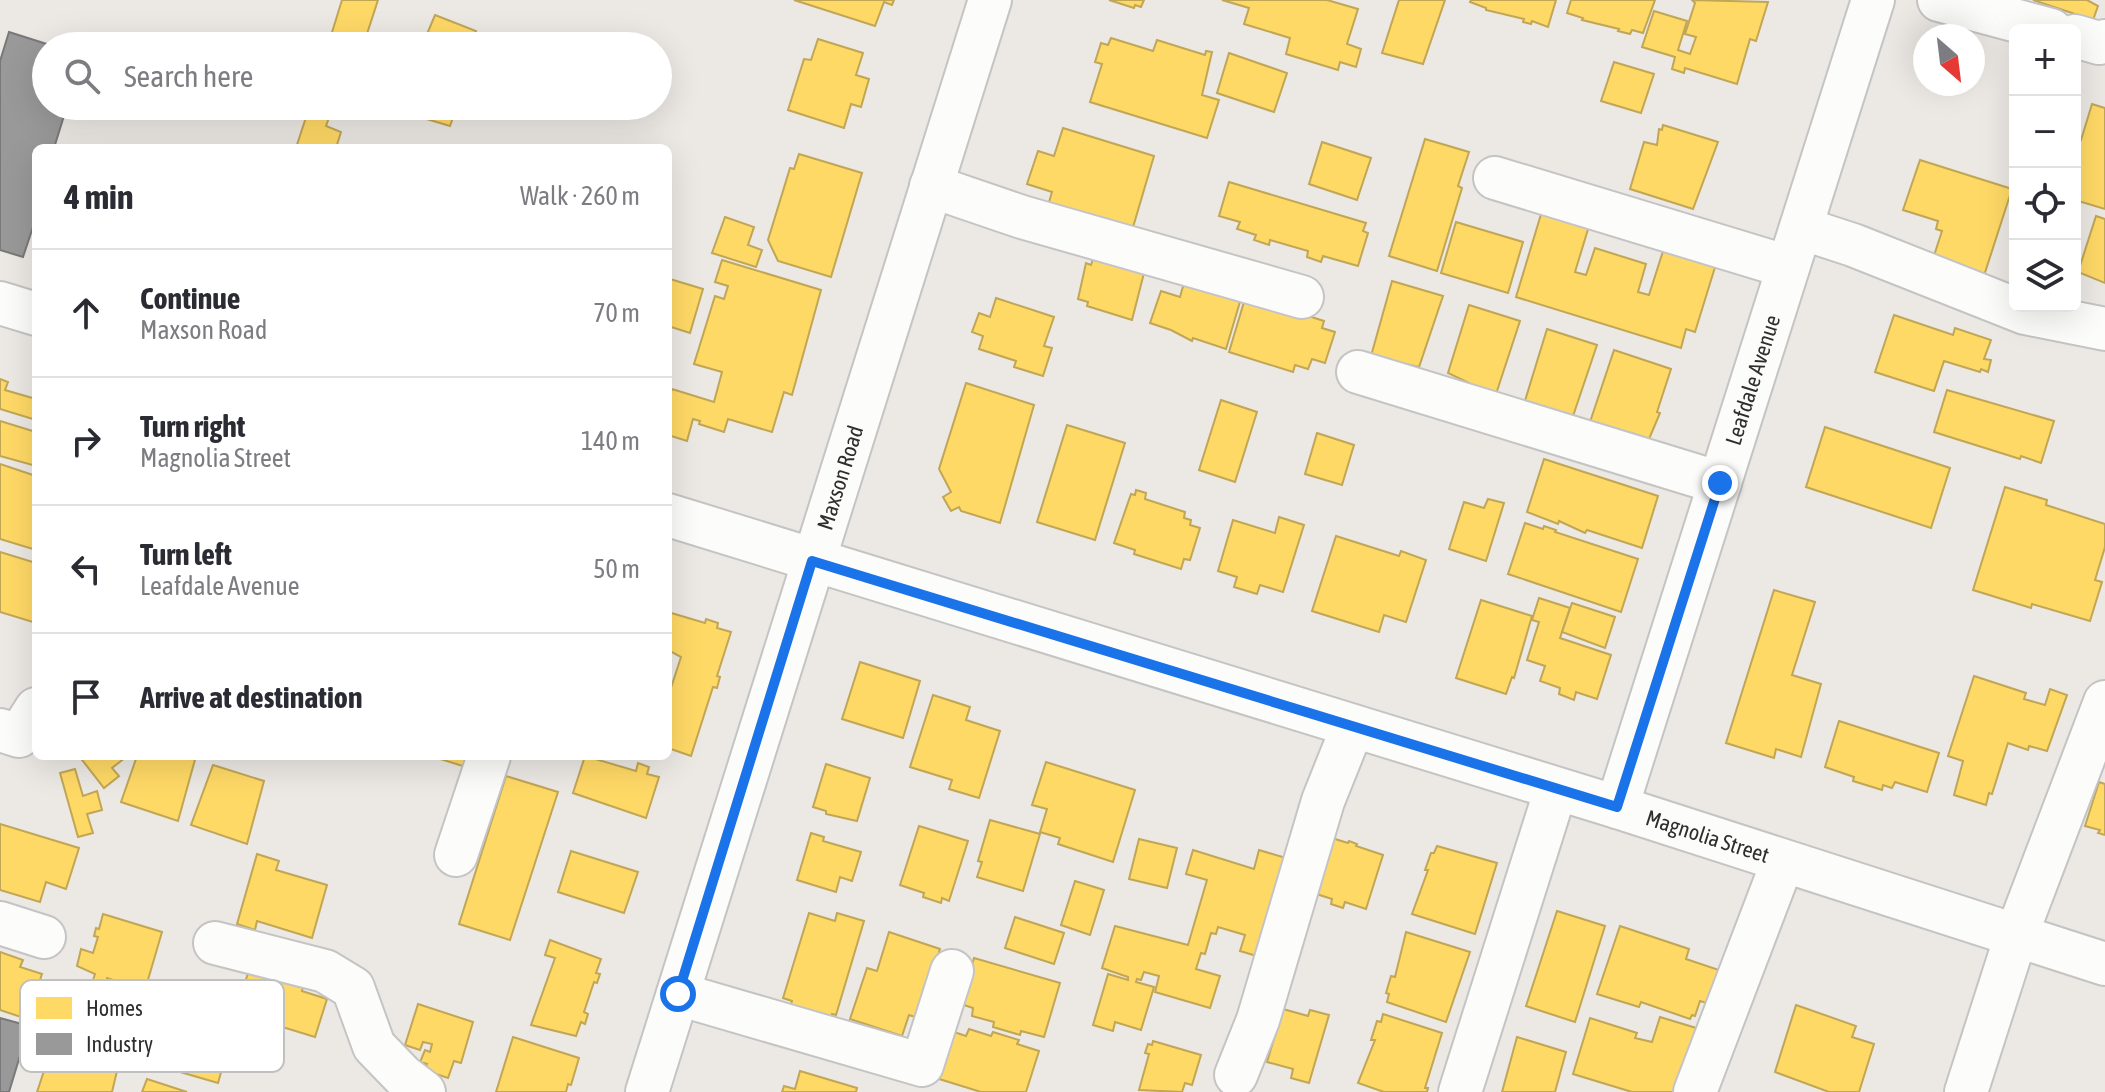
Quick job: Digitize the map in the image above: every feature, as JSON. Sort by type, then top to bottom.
[{"type":"street","name":"Maxson Road","points":[[647,1092],[990,0]]},
{"type":"street","name":"Leafdale Avenue","points":[[1617,807],[1872,0]]},
{"type":"street","points":[[1939,0],[2029,24]]},
{"type":"street","points":[[2081,38],[2099,43],[2105,41]]},
{"type":"street","points":[[1495,178],[1788,267]]},
{"type":"street","points":[[931,186],[1022,217],[1302,297]]},
{"type":"street","points":[[1801,228],[1853,245],[2025,313],[2105,329]]},
{"type":"street","points":[[0,303],[32,313]]},
{"type":"street","points":[[1358,372],[1720,483]]},
{"type":"street","name":"Magnolia Street","points":[[672,516],[1617,807],[2105,964]]},
{"type":"street","points":[[1966,1092],[2016,936],[2105,702]]},
{"type":"street","points":[[0,730],[19,736],[32,715]]},
{"type":"street","points":[[1236,1075],[1258,1020],[1323,801],[1353,726]]},
{"type":"street","points":[[456,855],[488,760]]},
{"type":"street","points":[[1460,1092],[1556,789]]},
{"type":"street","points":[[1695,1092],[1783,861]]},
{"type":"street","points":[[0,923],[44,937]]},
{"type":"street","points":[[215,943],[325,971],[353,988],[374,1046],[403,1076],[424,1092]]},
{"type":"street","points":[[678,994],[922,1065],[952,971]]},
{"type":"building: Homes","points":[[342,0],[378,0],[368,32],[332,32]]},
{"type":"building: Homes","points":[[794,0],[894,0],[892,5],[884,2],[875,26]]},
{"type":"building: Homes","points":[[1109,0],[1144,0],[1141,7],[1135,5],[1134,8]]},
{"type":"building: Homes","points":[[1222,0],[1327,0],[1358,9],[1347,44],[1361,49],[1356,67],[1340,62],[1338,70],[1286,54],[1290,38],[1244,24],[1249,8]]},
{"type":"building: Homes","points":[[1399,0],[1445,0],[1423,64],[1382,53]]},
{"type":"building: Homes","points":[[1471,0],[1556,0],[1548,27],[1486,10]]},
{"type":"building: Homes","points":[[1571,0],[1655,0],[1643,33],[1632,30],[1630,34],[1567,13]]},
{"type":"building: Homes","points":[[1692,0],[1768,2],[1756,41],[1750,39],[1737,84],[1685,68],[1684,73],[1672,69],[1675,57],[1642,47],[1654,11],[1687,21],[1678,50],[1690,54],[1696,37],[1685,34],[1695,3]]},
{"type":"building: Homes","points":[[2033,0],[2087,0],[2098,6],[2093,20]]},
{"type":"building: Homes","points":[[435,15],[476,31],[476,32],[428,32]]},
{"type":"building: Homes","points":[[1111,38],[1153,51],[1157,40],[1205,55],[1206,51],[1212,52],[1202,95],[1219,100],[1207,138],[1090,102],[1102,64],[1095,62],[1101,43],[1108,45]]},
{"type":"building: Homes","points":[[818,39],[863,53],[856,75],[869,79],[861,107],[851,104],[844,128],[788,110],[804,59],[811,60]]},
{"type":"building: Homes","points":[[1229,53],[1287,73],[1274,112],[1217,93]]},
{"type":"building: Homes","points":[[1614,62],[1654,74],[1641,113],[1601,101]]},
{"type":"building: Homes","points":[[2092,104],[2105,108],[2105,209],[2081,202],[2081,140]]},
{"type":"building: Homes","points":[[305,120],[328,120],[326,126],[341,132],[337,144],[297,144]]},
{"type":"building: Homes","points":[[430,120],[452,120],[450,126]]},
{"type":"building: Homes","points":[[1663,125],[1718,142],[1693,209],[1630,189],[1644,142],[1657,145],[1659,129],[1662,130]]},
{"type":"building: Homes","points":[[1063,128],[1154,156],[1131,234],[1047,209],[1052,192],[1027,184],[1038,151],[1054,156]]},
{"type":"building: Homes","points":[[1425,139],[1469,152],[1458,186],[1462,188],[1437,271],[1389,256]]},
{"type":"building: Homes","points":[[1322,142],[1371,158],[1357,200],[1309,184]]},
{"type":"building: Homes","points":[[799,154],[862,173],[831,277],[778,261],[768,240],[790,168],[794,169]]},
{"type":"building: Homes","points":[[1920,160],[2009,188],[2009,198],[1981,285],[1930,268],[1942,231],[1936,229],[1938,221],[1903,210]]},
{"type":"building: Homes","points":[[1229,182],[1366,223],[1363,231],[1368,233],[1358,266],[1323,256],[1321,262],[1307,257],[1308,251],[1270,240],[1269,245],[1254,240],[1256,235],[1237,229],[1240,222],[1219,216]]},
{"type":"building: Homes","points":[[1542,211],[1589,226],[1575,272],[1586,275],[1595,248],[1646,264],[1638,292],[1649,295],[1664,248],[1716,264],[1695,332],[1686,329],[1681,348],[1516,297]]},
{"type":"building: Homes","points":[[2096,216],[2105,219],[2105,283],[2081,273],[2081,263]]},
{"type":"building: Homes","points":[[725,217],[754,227],[748,245],[762,250],[756,267],[712,253]]},
{"type":"building: Homes","points":[[1456,222],[1523,242],[1508,293],[1441,273]]},
{"type":"building: Homes","points":[[1093,259],[1144,273],[1132,320],[1087,306],[1088,302],[1078,299],[1086,263],[1091,265]]},
{"type":"building: Homes","points":[[722,260],[821,290],[792,395],[784,392],[772,432],[728,419],[724,432],[693,419],[687,441],[672,436],[672,389],[714,402],[722,372],[694,364],[715,296],[724,299],[728,286],[715,282]]},
{"type":"building: Homes","points":[[672,280],[703,289],[690,333],[672,327]]},
{"type":"building: Homes","points":[[1392,281],[1443,296],[1419,367],[1371,356]]},
{"type":"building: Homes","points":[[1184,283],[1242,295],[1226,349],[1193,338],[1192,341],[1150,323],[1161,291],[1180,297]]},
{"type":"building: Homes","points":[[996,298],[1054,317],[1044,346],[1052,348],[1043,376],[1014,367],[1016,361],[979,349],[983,336],[972,332],[979,313],[990,317]]},
{"type":"building: Homes","points":[[1244,302],[1273,310],[1274,305],[1324,321],[1322,328],[1335,332],[1325,363],[1312,359],[1308,369],[1295,365],[1293,372],[1229,352]]},
{"type":"building: Homes","points":[[1469,305],[1520,321],[1496,394],[1470,386],[1448,373]]},
{"type":"building: Homes","points":[[1894,315],[1953,335],[1955,328],[1991,340],[1984,359],[1991,360],[1988,372],[1944,361],[1934,391],[1875,372]]},
{"type":"building: Homes","points":[[1547,329],[1597,345],[1573,416],[1524,404]]},
{"type":"building: Homes","points":[[1614,350],[1671,369],[1657,412],[1660,413],[1649,439],[1630,433],[1629,438],[1589,425]]},
{"type":"building: Homes","points":[[0,379],[8,382],[5,390],[32,398],[32,419],[0,409]]},
{"type":"building: Homes","points":[[966,383],[1034,405],[1000,523],[961,511],[959,507],[951,511],[943,497],[951,492],[939,469]]},
{"type":"building: Homes","points":[[1947,390],[2054,421],[2041,463],[1934,432]]},
{"type":"building: Homes","points":[[1221,400],[1257,412],[1235,482],[1199,470]]},
{"type":"building: Homes","points":[[0,421],[32,431],[32,465],[0,456]]},
{"type":"building: Homes","points":[[1067,425],[1125,443],[1095,540],[1037,522]]},
{"type":"building: Homes","points":[[1825,427],[1950,468],[1931,528],[1806,487]]},
{"type":"building: Homes","points":[[1317,433],[1354,445],[1342,485],[1305,474]]},
{"type":"building: Homes","points":[[1544,459],[1658,496],[1642,548],[1587,530],[1585,533],[1559,521],[1558,524],[1527,512]]},
{"type":"building: Homes","points":[[0,464],[32,475],[32,549],[0,539]]},
{"type":"building: Homes","points":[[2005,487],[2047,500],[2046,505],[2105,524],[2105,547],[2095,580],[2102,582],[2090,621],[2032,604],[2031,608],[1973,590]]},
{"type":"building: Homes","points":[[1136,490],[1146,493],[1145,499],[1185,512],[1184,518],[1191,520],[1190,525],[1200,528],[1190,560],[1184,559],[1181,569],[1134,554],[1135,550],[1114,543],[1131,494],[1135,495]]},
{"type":"building: Homes","points":[[1488,499],[1504,503],[1486,561],[1449,549],[1464,502],[1484,508]]},
{"type":"building: Homes","points":[[1279,517],[1304,525],[1283,592],[1260,585],[1257,594],[1234,587],[1237,577],[1218,571],[1233,520],[1275,533]]},
{"type":"building: Homes","points":[[1525,523],[1543,529],[1544,526],[1638,559],[1621,612],[1508,574]]},
{"type":"building: Homes","points":[[1336,536],[1399,556],[1401,551],[1426,560],[1406,622],[1384,615],[1379,632],[1312,611]]},
{"type":"building: Homes","points":[[0,552],[32,562],[32,622],[0,612]]},
{"type":"building: Homes","points":[[1774,590],[1815,602],[1792,675],[1821,684],[1801,757],[1776,749],[1774,758],[1726,743]]},
{"type":"building: Homes","points":[[1539,598],[1570,608],[1560,638],[1611,655],[1597,699],[1576,692],[1574,700],[1559,694],[1560,688],[1540,681],[1545,666],[1527,660],[1539,622],[1532,620]]},
{"type":"building: Homes","points":[[1481,600],[1532,616],[1514,678],[1506,694],[1456,678]]},
{"type":"building: Homes","points":[[1572,603],[1615,617],[1605,648],[1562,632]]},
{"type":"building: Homes","points":[[672,613],[705,623],[706,619],[718,623],[717,628],[731,632],[717,676],[720,677],[717,688],[713,687],[691,756],[672,749],[672,685],[681,657],[672,652]]},
{"type":"building: Homes","points":[[860,662],[920,681],[903,738],[842,719]]},
{"type":"building: Homes","points":[[1974,676],[2026,693],[2024,699],[2045,705],[2050,689],[2067,695],[2047,751],[2029,746],[2028,750],[2008,743],[1986,805],[1954,795],[1963,761],[1948,756]]},
{"type":"building: Homes","points":[[933,695],[970,707],[966,720],[1000,731],[979,798],[949,789],[952,780],[910,767]]},
{"type":"building: Homes","points":[[1839,721],[1939,753],[1927,792],[1895,782],[1892,788],[1883,785],[1882,790],[1853,781],[1854,777],[1825,767]]},
{"type":"building: Homes","points":[[82,760],[122,760],[112,768],[119,776],[104,788]]},
{"type":"building: Homes","points":[[136,760],[195,760],[178,821],[121,802]]},
{"type":"building: Homes","points":[[444,760],[475,760],[472,769]]},
{"type":"building: Homes","points":[[584,760],[599,760],[636,771],[638,763],[649,767],[647,774],[659,777],[646,818],[573,793]]},
{"type":"building: Homes","points":[[1046,762],[1135,790],[1113,862],[1058,844],[1060,838],[1040,832],[1047,809],[1032,805]]},
{"type":"building: Homes","points":[[826,764],[870,778],[857,821],[826,814],[826,811],[813,807]]},
{"type":"building: Homes","points":[[213,765],[264,781],[247,844],[191,825]]},
{"type":"building: Homes","points":[[75,769],[83,796],[97,791],[102,810],[87,814],[93,833],[78,837],[60,773]]},
{"type":"building: Homes","points":[[506,776],[558,792],[510,940],[459,924]]},
{"type":"building: Homes","points":[[2099,782],[2105,784],[2105,835],[2098,833],[2100,830],[2085,826]]},
{"type":"building: Homes","points":[[990,820],[1040,834],[1023,891],[977,877],[982,862],[978,861]]},
{"type":"building: Homes","points":[[0,824],[79,848],[66,889],[46,882],[40,902],[0,890]]},
{"type":"building: Homes","points":[[919,826],[968,841],[949,901],[942,898],[941,903],[900,885]]},
{"type":"building: Homes","points":[[811,833],[824,837],[823,841],[861,852],[852,881],[840,877],[836,892],[797,880]]},
{"type":"building: Homes","points":[[1322,835],[1349,841],[1383,855],[1366,909],[1345,902],[1343,908],[1331,904],[1332,899],[1304,890]]},
{"type":"building: Homes","points":[[1139,839],[1177,848],[1167,888],[1129,879]]},
{"type":"building: Homes","points":[[1437,846],[1497,863],[1475,934],[1412,914],[1431,853]]},
{"type":"building: Homes","points":[[1193,850],[1254,869],[1259,850],[1286,858],[1260,957],[1240,951],[1245,935],[1218,927],[1216,934],[1211,933],[1205,954],[1201,953],[1196,969],[1220,976],[1210,1008],[1155,992],[1159,976],[1144,972],[1141,980],[1137,979],[1136,982],[1154,987],[1141,1030],[1115,1022],[1113,1031],[1093,1025],[1108,974],[1128,980],[1128,977],[1102,968],[1115,926],[1188,945],[1207,880],[1186,874]]},
{"type":"building: Homes","points":[[571,851],[638,872],[624,913],[558,892]]},
{"type":"building: Homes","points":[[257,854],[279,861],[276,870],[327,885],[312,938],[257,921],[255,930],[237,924]]},
{"type":"building: Homes","points":[[1075,881],[1104,890],[1090,935],[1061,925]]},
{"type":"building: Homes","points":[[1557,911],[1605,926],[1575,1022],[1526,1006]]},
{"type":"building: Homes","points":[[809,913],[835,921],[837,913],[864,921],[836,1015],[832,1014],[831,1019],[790,1007],[792,1001],[783,998]]},
{"type":"building: Homes","points":[[103,914],[162,932],[148,980],[93,980],[95,974],[77,966],[81,949],[93,953],[98,937],[94,936],[96,928],[99,929]]},
{"type":"building: Homes","points":[[1015,917],[1064,933],[1054,964],[1005,948]]},
{"type":"building: Homes","points":[[1620,926],[1689,949],[1686,959],[1722,971],[1710,1004],[1700,1001],[1695,1016],[1692,1015],[1690,1019],[1641,1002],[1639,1007],[1597,994]]},
{"type":"building: Homes","points":[[889,932],[940,949],[918,1018],[909,1015],[902,1036],[850,1019],[867,968],[877,971]]},
{"type":"building: Homes","points":[[1406,932],[1470,952],[1446,1022],[1387,1002],[1389,994],[1386,993],[1391,976],[1395,977]]},
{"type":"building: Homes","points":[[550,940],[601,959],[596,973],[600,974],[597,983],[594,982],[584,1012],[588,1014],[585,1024],[581,1022],[576,1036],[531,1025],[555,958],[545,955]]},
{"type":"building: Homes","points":[[0,952],[23,960],[20,967],[42,974],[40,980],[20,980],[20,1017],[0,1010]]},
{"type":"building: Homes","points":[[974,958],[1060,983],[1044,1037],[1021,1031],[1020,1035],[993,1027],[994,1022],[972,1016],[973,1008],[961,1004]]},
{"type":"building: Homes","points":[[249,970],[281,980],[246,980]]},
{"type":"building: Homes","points":[[284,981],[327,999],[315,1037],[284,1028]]},
{"type":"building: Homes","points":[[418,1004],[473,1022],[461,1063],[454,1061],[448,1078],[424,1070],[427,1064],[420,1062],[425,1050],[430,1052],[432,1044],[423,1042],[420,1050],[405,1045]]},
{"type":"building: Homes","points":[[1796,1005],[1856,1026],[1852,1037],[1874,1044],[1859,1092],[1829,1092],[1775,1072]]},
{"type":"building: Homes","points":[[1283,1009],[1308,1016],[1310,1010],[1329,1015],[1309,1083],[1291,1078],[1293,1069],[1267,1062]]},
{"type":"building: Homes","points":[[1383,1014],[1442,1033],[1425,1088],[1428,1088],[1427,1092],[1384,1092],[1358,1083],[1375,1040],[1371,1040],[1377,1021],[1381,1022]]},
{"type":"building: Homes","points":[[1660,1017],[1706,1031],[1687,1092],[1632,1092],[1573,1074],[1590,1018],[1637,1033],[1635,1038],[1652,1042]]},
{"type":"building: Homes","points":[[969,1029],[1019,1040],[1017,1044],[1039,1051],[1026,1092],[981,1092],[936,1078],[951,1031],[966,1036]]},
{"type":"building: Homes","points":[[513,1037],[579,1058],[566,1092],[496,1092]]},
{"type":"building: Homes","points":[[1517,1037],[1566,1052],[1555,1092],[1502,1092]]},
{"type":"building: Homes","points":[[1153,1041],[1201,1055],[1192,1085],[1185,1083],[1182,1092],[1139,1090],[1149,1054],[1145,1053],[1148,1044],[1152,1045]]},
{"type":"building: Homes","points":[[800,1071],[857,1088],[856,1092],[782,1092],[784,1086],[795,1089]]},
{"type":"building: Homes","points":[[44,1072],[117,1072],[112,1092],[37,1092]]},
{"type":"building: Homes","points":[[180,1072],[221,1072],[218,1083]]},
{"type":"building: Homes","points":[[147,1079],[187,1092],[142,1092]]},
{"type":"building: Industry","points":[[9,32],[32,39],[32,120],[63,120],[55,144],[32,144],[32,230],[23,257],[0,250],[0,61]]},
{"type":"building: Industry","points":[[0,1018],[20,1024],[20,1056],[9,1092],[0,1092]]},
{"type":"route","points":[[678,994],[812,561],[1617,807],[1720,483]]}]
